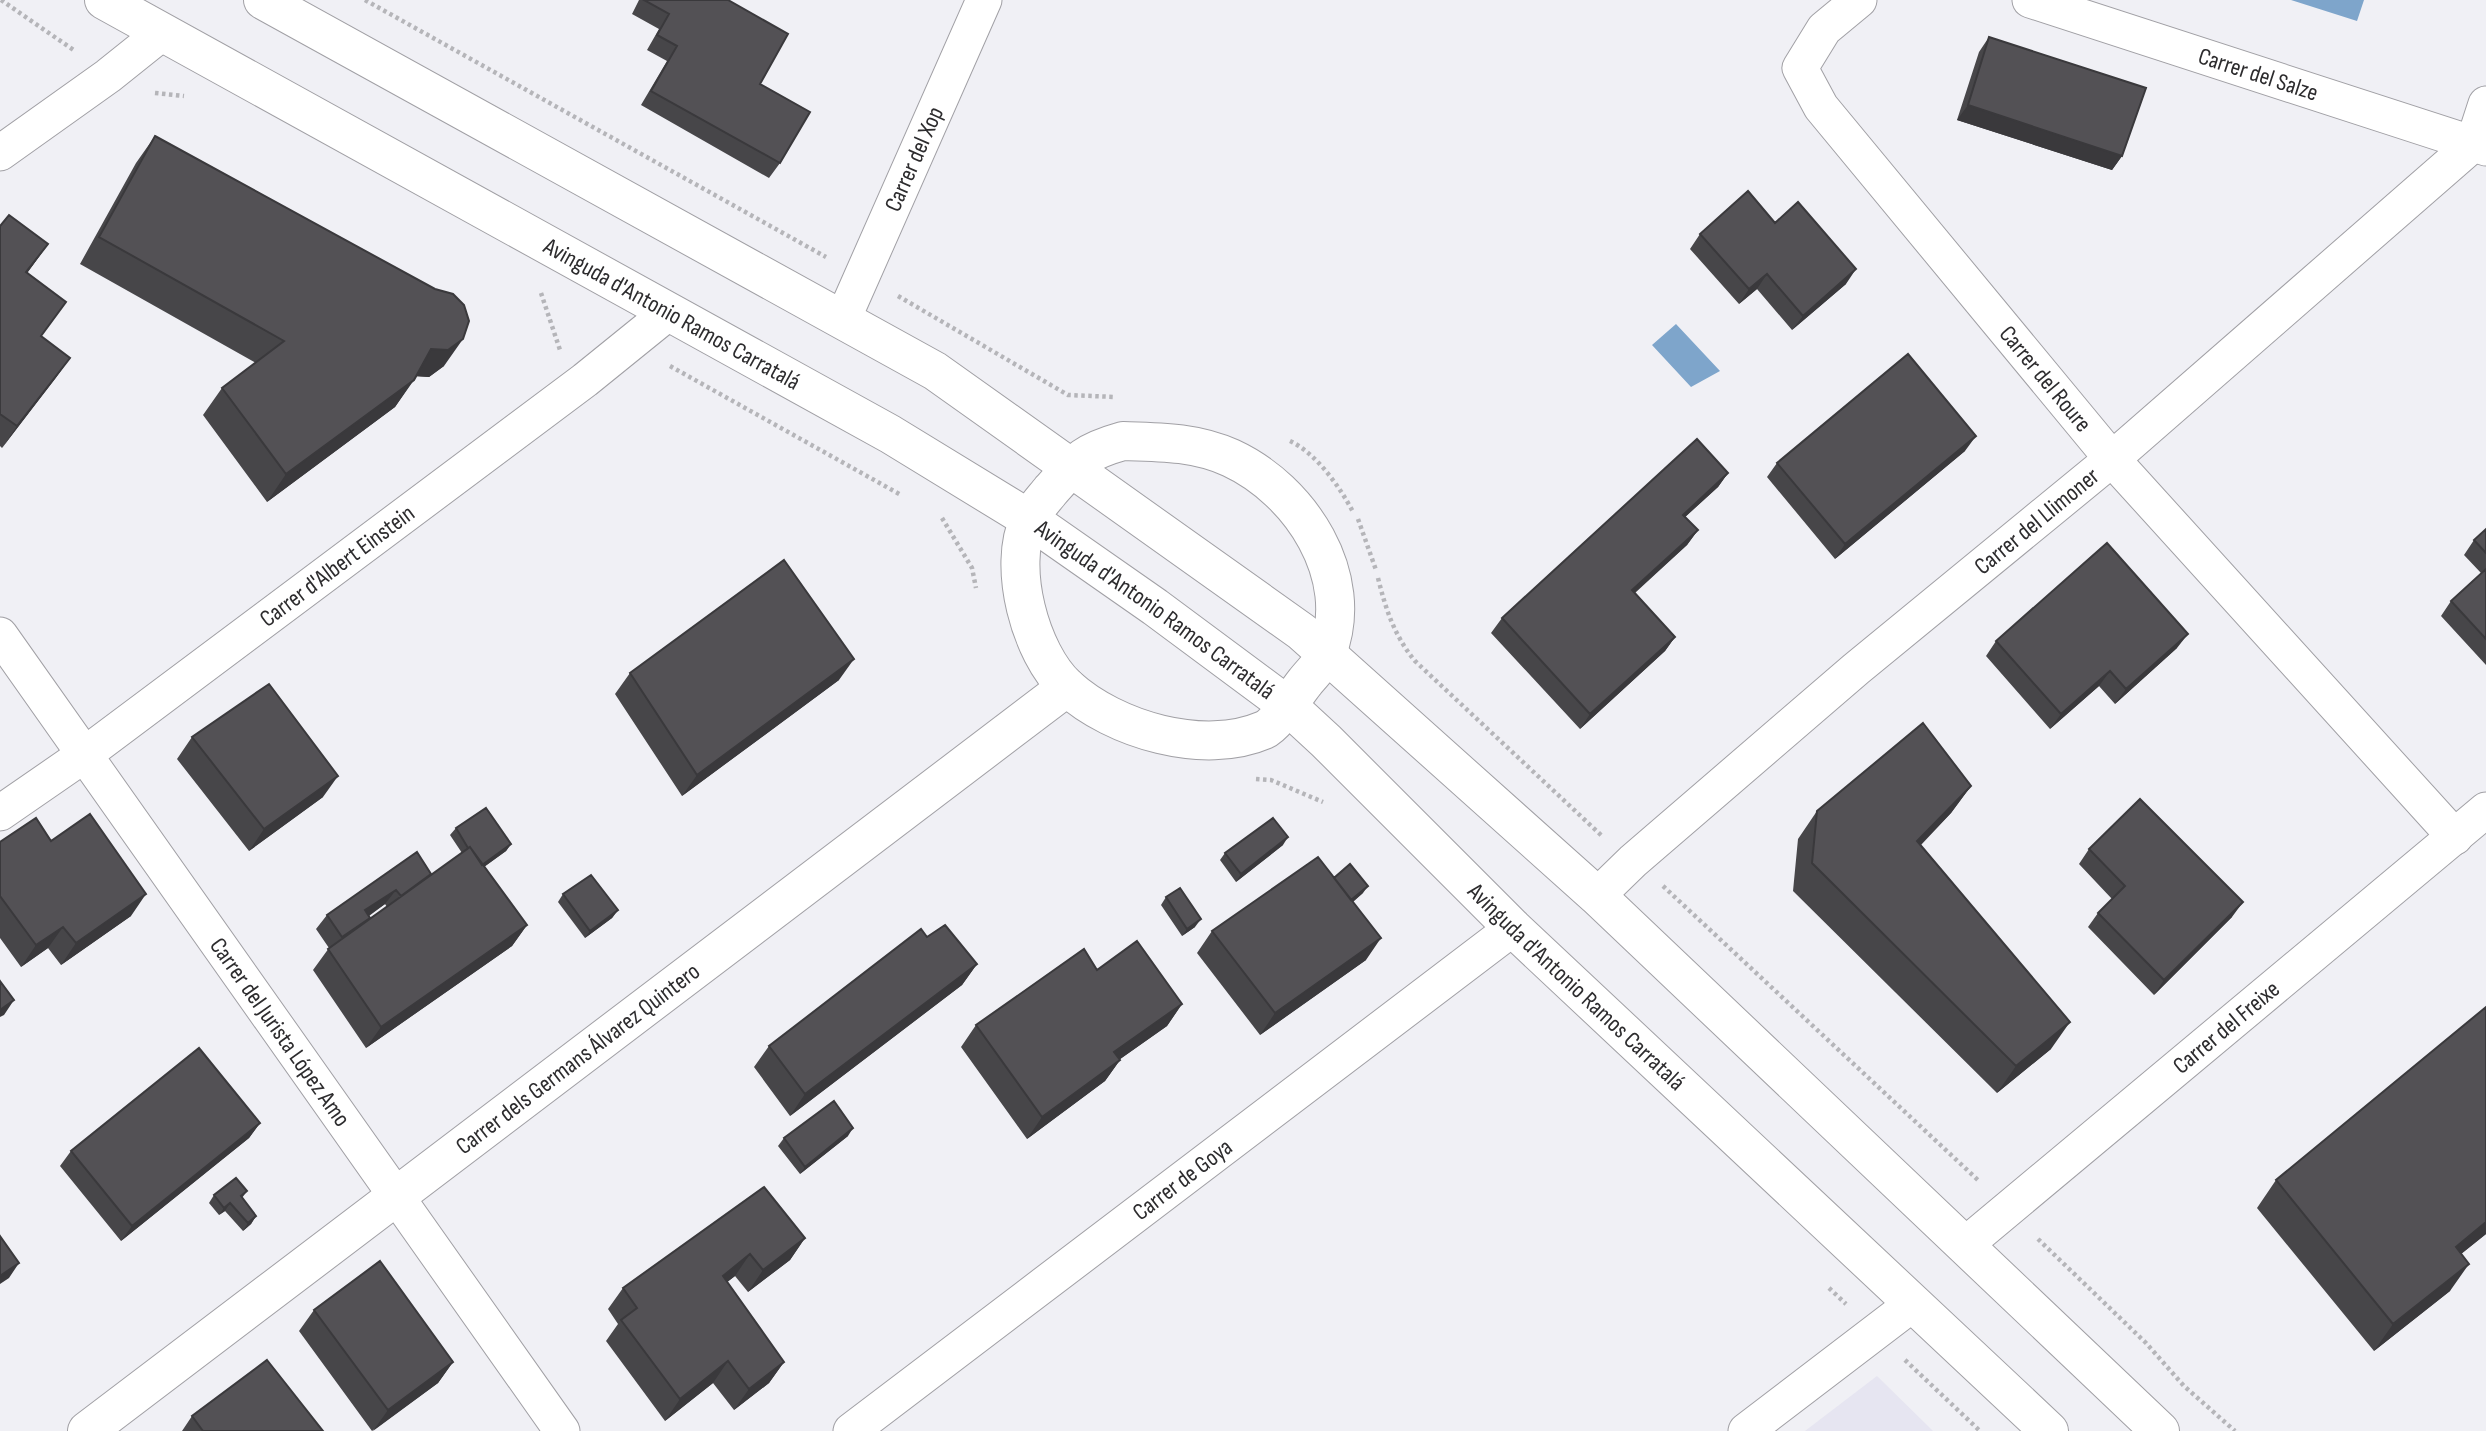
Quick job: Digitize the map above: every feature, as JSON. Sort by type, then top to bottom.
[{"type":"main road","name":"Avinguda d'Antonio Ramos Carratalá","points":[[104,0],[890,434],[1029,519],[1287,705],[1513,928],[1911,1305],[2049,1431]]},
{"type":"main road","points":[[263,0],[935,372],[1302,632],[1597,896],[2160,1431]]},
{"type":"main road","points":[[1123,441],[1182,442],[1230,458],[1271,481],[1304,519],[1331,567],[1335,616],[1327,654],[1266,730],[1219,740],[1164,737],[1116,718],[1067,687],[1048,663],[1038,641],[1025,597],[1020,549],[1029,519],[1071,468],[1092,450],[1123,441]]},
{"type":"main road","name":"Carrer dels Germans Álvarez Quintero","points":[[87,1431],[1067,687]]},
{"type":"street","name":"Carrer del Xop","points":[[843,319],[984,0]]},
{"type":"street","name":"Carrer del Roure","points":[[1859,0],[1824,29],[1800,68],[1821,107],[2112,459],[2455,837]]},
{"type":"street","name":"Carrer del Salze","points":[[2030,0],[2480,146]]},
{"type":"street","points":[[0,153],[108,76],[163,32]]},
{"type":"street","points":[[2480,146],[2486,104]]},
{"type":"street","name":"Carrer del Llimoner","points":[[1597,896],[1633,861],[1856,668],[2112,459],[2480,146]]},
{"type":"street","name":"Carrer d'Albert Einstein","points":[[0,813],[84,755],[585,380],[669,312]]},
{"type":"street","name":"Carrer del Jurista López Amo","points":[[0,635],[394,1197],[562,1431]]},
{"type":"street","name":"Carrer del Freixe","points":[[1965,1245],[2486,810]]},
{"type":"street","name":"Carrer de Goya","points":[[851,1431],[1513,928]]},
{"type":"street","points":[[1746,1431],[1911,1305]]},
{"type":"shaded area","points":[[1877,1376],[1933,1431],[1805,1431]]},
{"type":"water","points":[[2291,0],[2364,0],[2357,21]]},
{"type":"water","points":[[1676,324],[1720,371],[1691,387],[1652,345]]},
{"type":"building","points":[[644,0],[728,0],[788,34],[760,84],[810,112],[780,163],[651,91],[677,46],[657,35],[669,14]]},
{"type":"building","points":[[1989,37],[2146,88],[2122,156],[1968,105]]},
{"type":"building","points":[[155,136],[435,289],[453,294],[464,305],[469,321],[463,339],[448,350],[431,349],[414,380],[286,474],[222,388],[284,341],[99,237]]},
{"type":"building","points":[[1748,191],[1775,223],[1798,202],[1856,269],[1803,316],[1767,274],[1749,289],[1700,234]]},
{"type":"building","points":[[9,215],[48,244],[26,272],[66,302],[41,336],[70,358],[17,426],[0,414],[0,226]]},
{"type":"building","points":[[1908,354],[1976,436],[1845,544],[1777,463]]},
{"type":"building","points":[[1697,439],[1728,473],[1683,515],[1698,530],[1632,590],[1675,637],[1590,714],[1502,618]]},
{"type":"building","points":[[2486,529],[2486,553],[2474,540]]},
{"type":"building","points":[[2107,543],[2188,634],[2126,689],[2110,671],[2061,714],[1996,641]]},
{"type":"building","points":[[784,560],[854,659],[697,775],[630,673]]},
{"type":"building","points":[[2486,569],[2486,639],[2451,601]]},
{"type":"building","points":[[269,684],[338,776],[264,829],[192,737]]},
{"type":"building","points":[[1923,723],[1971,786],[1917,841],[2070,1022],[2016,1066],[1812,863],[1817,811]]},
{"type":"building","points":[[2140,799],[2243,902],[2164,980],[2098,913],[2125,886],[2089,849]]},
{"type":"building","points":[[486,808],[511,844],[482,865],[456,828]]},
{"type":"building","points":[[90,814],[146,894],[76,943],[63,927],[36,945],[0,896],[0,842],[36,818],[51,841]]},
{"type":"building","points":[[1273,818],[1288,837],[1241,874],[1225,853]]},
{"type":"building","points":[[470,847],[527,925],[381,1027],[328,949]]},
{"type":"building","points":[[417,852],[431,874],[401,896],[396,890],[365,910],[370,918],[342,937],[327,915]]},
{"type":"building","points":[[1318,857],[1381,938],[1275,1013],[1212,931]]},
{"type":"building","points":[[1350,864],[1368,886],[1351,900],[1334,878]]},
{"type":"building","points":[[591,875],[618,910],[590,931],[563,894]]},
{"type":"building","points":[[1180,888],[1201,919],[1187,929],[1166,897]]},
{"type":"building","points":[[945,925],[977,964],[805,1094],[769,1046],[921,929],[927,937]]},
{"type":"building","points":[[1137,941],[1182,1004],[1114,1052],[1120,1060],[1042,1117],[976,1025],[1084,949],[1097,970]]},
{"type":"building","points":[[0,981],[14,1000],[0,1010]]},
{"type":"building","points":[[2486,1007],[2486,1222],[2456,1247],[2469,1264],[2393,1324],[2276,1180]]},
{"type":"building","points":[[199,1048],[260,1123],[132,1226],[71,1151]]},
{"type":"building","points":[[834,1101],[853,1128],[805,1167],[784,1138]]},
{"type":"building","points":[[236,1178],[247,1191],[241,1196],[256,1216],[248,1223],[230,1203],[224,1208],[214,1195]]},
{"type":"building","points":[[764,1187],[805,1238],[763,1270],[750,1254],[723,1276],[784,1362],[749,1389],[728,1361],[680,1399],[621,1320],[637,1308],[623,1288]]},
{"type":"building","points":[[0,1236],[19,1263],[0,1276]]},
{"type":"building","points":[[380,1261],[453,1362],[388,1410],[314,1310]]},
{"type":"building","points":[[267,1360],[323,1431],[203,1431],[192,1416]]}]
